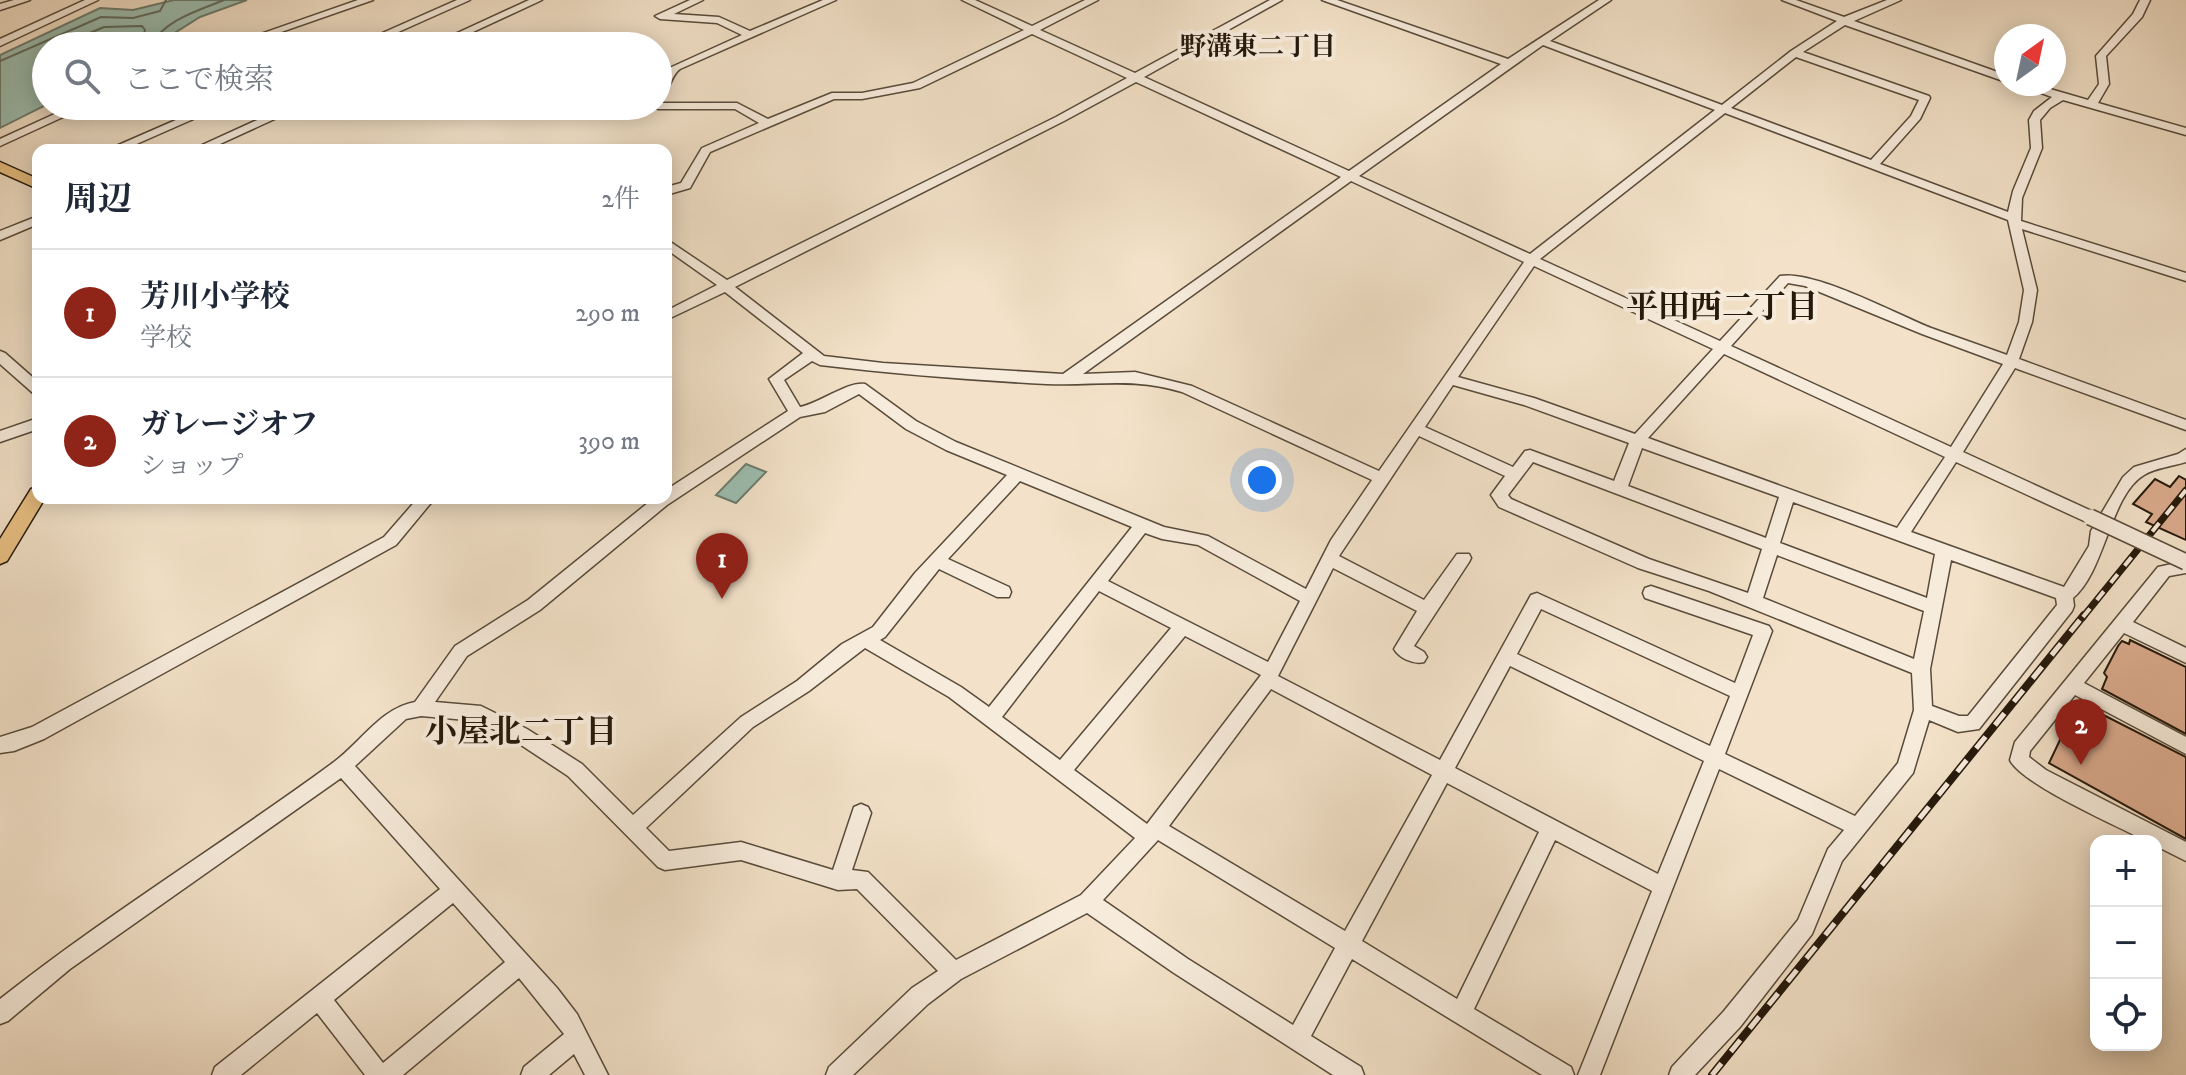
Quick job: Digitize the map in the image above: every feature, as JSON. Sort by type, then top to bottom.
[{"type":"main road","points":[[0,166],[32,182]]},
{"type":"main road","points":[[0,556],[32,504]]},
{"type":"street","points":[[0,7],[25,0]]},
{"type":"street","points":[[0,43],[93,0]]},
{"type":"street","points":[[273,32],[368,0]]},
{"type":"street","points":[[391,32],[465,0]]},
{"type":"street","points":[[465,32],[537,0]]},
{"type":"street","points":[[698,0],[660,16],[719,20],[750,35]]},
{"type":"street","points":[[672,71],[831,0]]},
{"type":"street","points":[[967,0],[1722,346],[2090,517],[2186,566]]},
{"type":"street","points":[[672,189],[686,185],[706,150],[832,96],[862,96],[916,86],[1093,0]]},
{"type":"street","points":[[672,313],[1136,78],[1277,0]]},
{"type":"street","points":[[1327,0],[1509,63]]},
{"type":"street","points":[[1067,378],[1509,63],[1606,0]]},
{"type":"street","points":[[1787,0],[1994,75]]},
{"type":"street","points":[[837,1075],[920,996],[954,972],[1088,902],[1153,832],[1269,676],[1329,558],[1532,259],[1795,53],[1844,21],[1896,0]]},
{"type":"street","points":[[2090,106],[2104,84],[2101,56],[2138,15],[2145,0]]},
{"type":"street","points":[[1544,42],[2014,220],[2186,277]]},
{"type":"street","points":[[1795,53],[1925,98],[1916,117],[1872,166]]},
{"type":"street","points":[[2056,96],[2186,132]]},
{"type":"street","points":[[1900,536],[2014,361],[2031,296],[2014,220],[2016,195],[2034,158],[2036,143],[2032,129],[2039,109],[2059,97]]},
{"type":"street","points":[[672,106],[737,106],[768,124]]},
{"type":"street","points":[[0,136],[47,120]]},
{"type":"street","points":[[0,143],[50,120]]},
{"type":"street","points":[[127,144],[184,120]]},
{"type":"street","points":[[211,144],[265,120]]},
{"type":"street","points":[[0,236],[32,223]]},
{"type":"street","points":[[672,247],[725,285],[810,355],[834,363],[1067,378],[1135,377],[1187,389],[1383,479]]},
{"type":"street","points":[[1619,488],[1638,440],[1785,279],[1793,278],[1940,336],[2186,425]]},
{"type":"street","points":[[796,413],[776,379],[810,355]]},
{"type":"street","points":[[0,356],[32,385]]},
{"type":"street","points":[[1451,380],[1529,401],[2064,594],[2070,592],[2097,547],[2099,531],[2128,481],[2139,471],[2186,454]]},
{"type":"street","points":[[672,494],[796,413],[820,408],[860,387],[911,425],[951,446],[1162,533],[1202,540],[1307,597]]},
{"type":"street","points":[[0,437],[32,425]]},
{"type":"street","points":[[1417,429],[1515,474]]},
{"type":"street","points":[[1921,669],[1753,602],[1644,564],[1505,503],[1499,495],[1530,455],[1933,607]]},
{"type":"street","points":[[634,827],[747,722],[879,632],[936,561],[1017,474]]},
{"type":"street","points":[[1753,602],[1788,495]]},
{"type":"street","points":[[0,745],[38,733],[390,541],[422,504]]},
{"type":"street","points":[[421,708],[461,651],[534,605],[657,504]]},
{"type":"street","points":[[990,719],[1142,525]]},
{"type":"street","points":[[1680,1075],[1732,1019],[1805,927],[1835,855],[1906,767],[1923,710],[1921,669],[1944,552]]},
{"type":"street","points":[[1329,558],[1427,609]]},
{"type":"street","points":[[1418,657],[1403,649],[1463,558]]},
{"type":"street","points":[[936,561],[1003,592]]},
{"type":"street","points":[[2186,566],[2164,571],[2022,748],[2019,760],[2039,776],[2186,852]]},
{"type":"street","points":[[1098,583],[1663,887]]},
{"type":"street","points":[[1589,1075],[1763,631],[1651,593]]},
{"type":"street","points":[[1923,710],[1958,724],[1973,724],[2066,606],[2064,594]]},
{"type":"street","points":[[1297,1039],[1537,600],[1740,693]]},
{"type":"street","points":[[2122,624],[2186,656]]},
{"type":"street","points":[[1062,771],[1182,627]]},
{"type":"street","points":[[865,640],[955,692],[1062,771],[1153,832],[1563,1075]]},
{"type":"street","points":[[1507,657],[1856,826]]},
{"type":"street","points":[[2073,686],[2186,746]]},
{"type":"street","points":[[0,1013],[63,962],[343,766],[401,712],[421,708],[481,714],[521,735],[575,770],[665,861],[741,851],[838,881],[861,879],[954,972]]},
{"type":"street","points":[[343,766],[569,1022],[597,1075]]},
{"type":"street","points":[[838,881],[861,813]]},
{"type":"street","points":[[1461,1014],[1551,828]]},
{"type":"street","points":[[223,1075],[454,890]]},
{"type":"street","points":[[1088,902],[1181,966],[1353,1075]]},
{"type":"street","points":[[386,1075],[520,963]]},
{"type":"street","points":[[319,998],[379,1075]]},
{"type":"street","points":[[532,1075],[576,1038]]},
{"type":"water","points":[[174,0],[247,0],[200,17],[176,32],[49,32],[100,8],[133,10]]},
{"type":"water","points":[[32,40],[32,112],[0,128],[0,55]]},
{"type":"water","points":[[746,464],[766,472],[736,503],[716,495]]},
{"type":"building","points":[[2179,476],[2186,480],[2186,540],[2146,522],[2152,514],[2133,504],[2155,479],[2170,487]]},
{"type":"building","points":[[2130,640],[2186,667],[2186,734],[2102,689],[2107,677],[2104,673],[2118,646],[2122,641],[2129,644]]},
{"type":"building","points":[[2078,702],[2186,757],[2186,839],[2049,763]]},
{"type":"railway","points":[[2083,617],[2186,490]]},
{"type":"railway","points":[[1712,1075],[2084,615]]},
{"type":"place","name":"芳川小学校","points":[[722,599]]},
{"type":"place","name":"ガレージオフ","points":[[2081,765]]},
{"type":"district","name":"野溝東二丁目","points":[[1258,47]]},
{"type":"district","name":"平田西二丁目","points":[[1722,308]]},
{"type":"district","name":"小屋北二丁目","points":[[521,733]]}]
